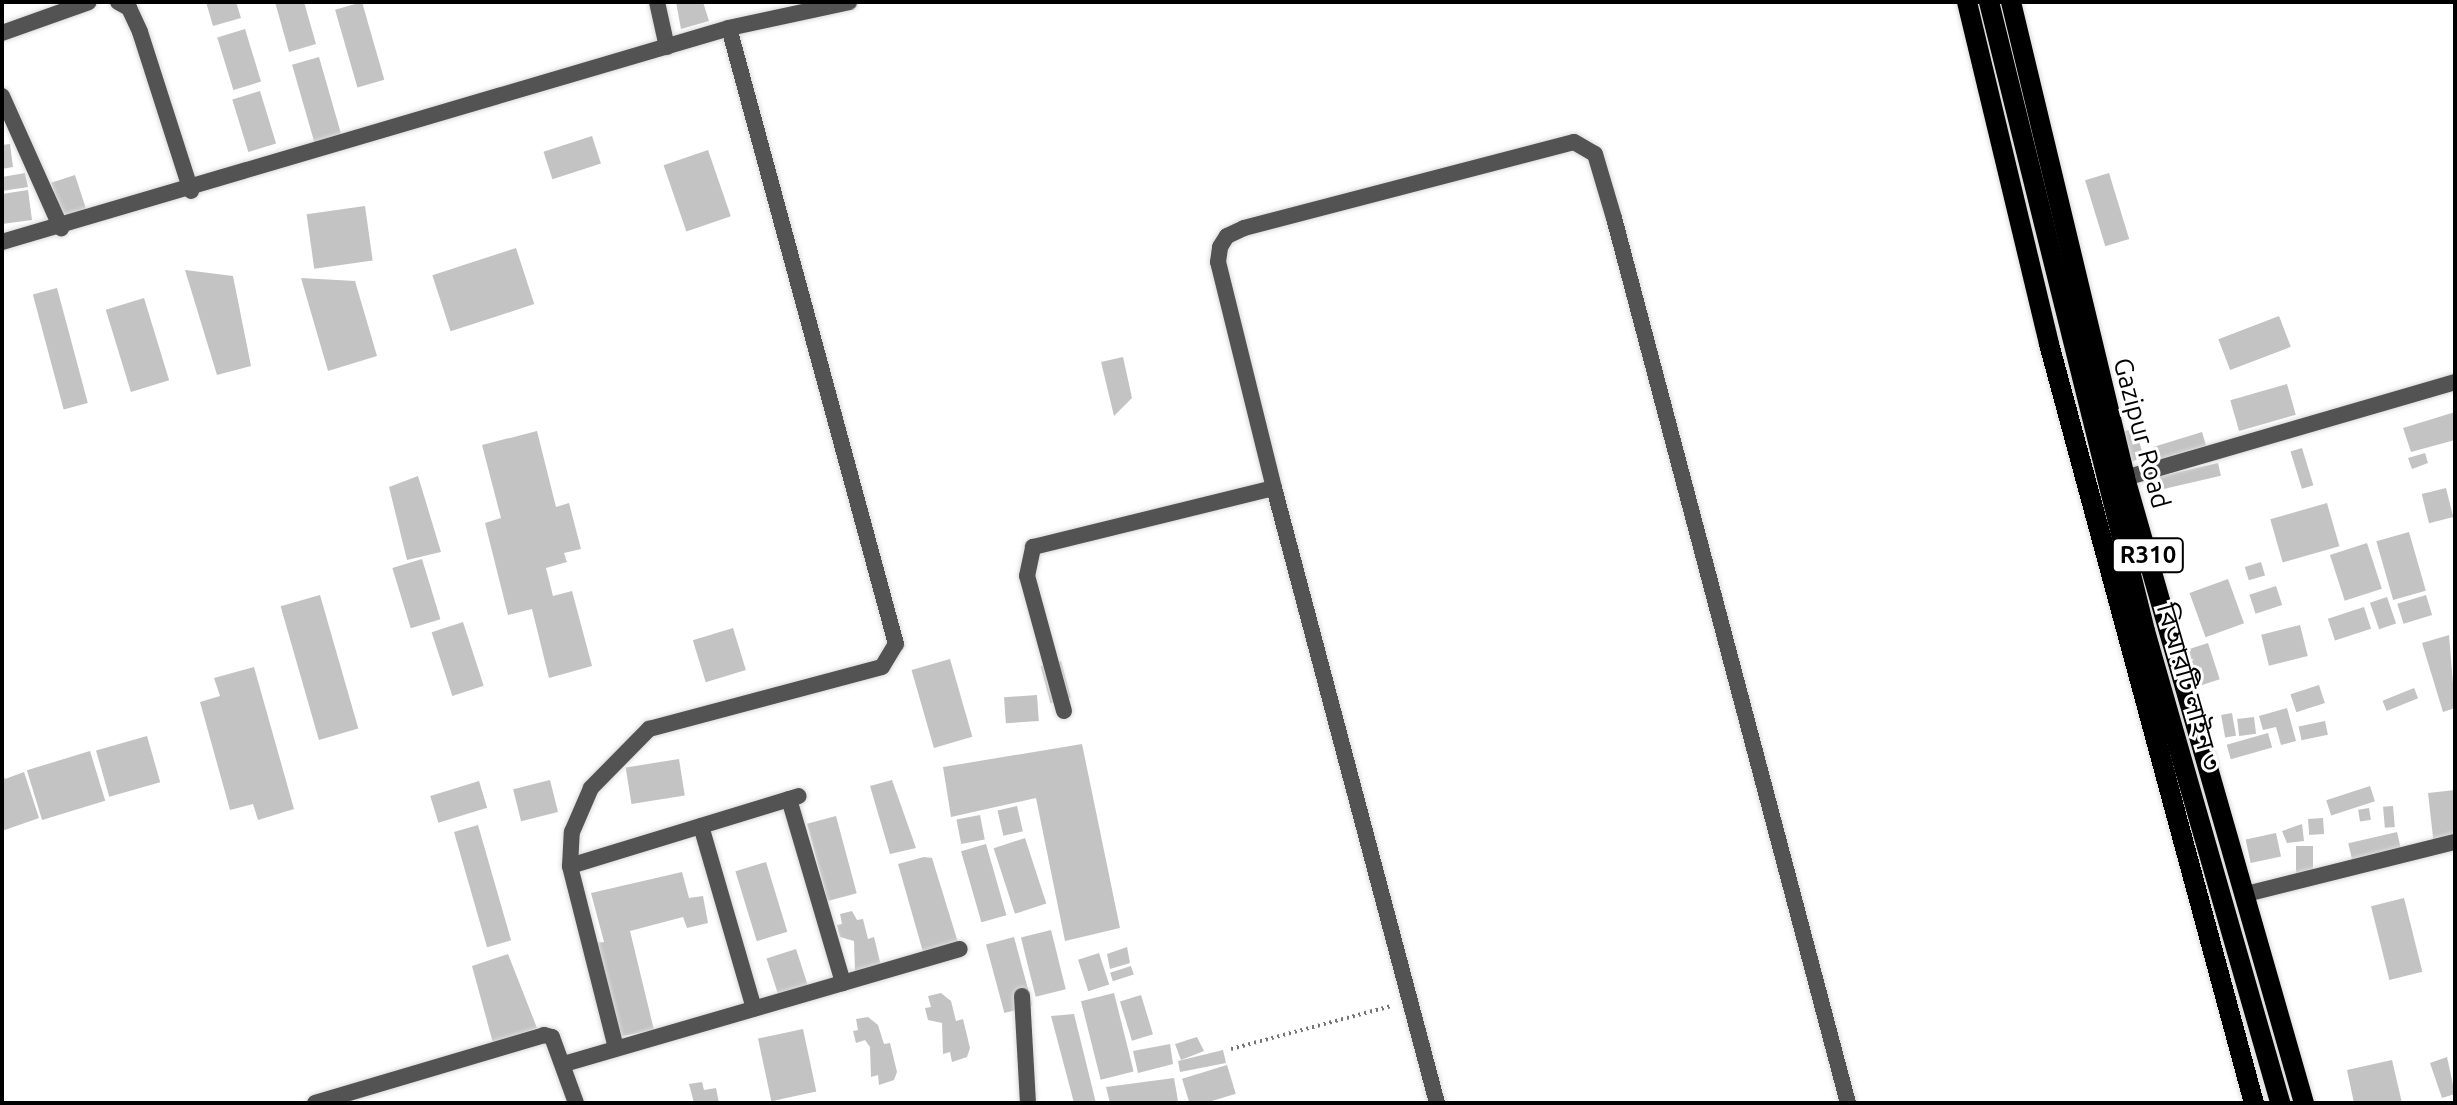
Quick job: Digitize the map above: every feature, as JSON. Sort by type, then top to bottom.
[{"type":"main road","name":"R310","points":[[1967,2],[2049,344],[2254,1103]]},
{"type":"main road","name":"বিআরটি লাইন ৩","points":[[1989,2],[2137,601],[2280,1103]]},
{"type":"main road","name":"Gazipur Road","points":[[2011,2],[2125,478],[2304,1103]]},
{"type":"street","points":[[2,33],[89,2]]},
{"type":"street","points":[[118,2],[129,8],[140,32],[191,191]]},
{"type":"street","points":[[657,2],[667,47]]},
{"type":"street","points":[[2,242],[191,191],[729,28],[849,2]]},
{"type":"street","points":[[616,1048],[570,866],[572,832],[591,788],[649,729],[882,667],[896,644],[729,28]]},
{"type":"street","points":[[2,96],[61,228]]},
{"type":"street","points":[[1437,1103],[1274,488],[1218,262],[1227,236],[1559,146],[1587,144],[1618,233],[1848,1103]]},
{"type":"street","points":[[2125,478],[2455,382]]},
{"type":"street","points":[[1064,711],[1027,576],[1033,547],[1274,488]]},
{"type":"street","points":[[570,866],[794,798],[843,983]]},
{"type":"street","points":[[701,826],[754,1008]]},
{"type":"street","points":[[2246,894],[2455,842]]},
{"type":"street","points":[[564,1064],[960,949]]},
{"type":"street","points":[[1022,996],[1028,1103]]},
{"type":"street","points":[[315,1103],[544,1035],[552,1037],[576,1103]]},
{"type":"path","points":[[1231,1049],[1409,999]]},
{"type":"building","points":[[206,2],[236,2],[241,18],[213,26]]},
{"type":"building","points":[[275,2],[304,2],[316,44],[289,52]]},
{"type":"building","points":[[362,2],[384,80],[357,88],[335,10]]},
{"type":"building","points":[[676,2],[703,2],[709,21],[681,29]]},
{"type":"building","points":[[245,29],[261,82],[233,90],[217,37]]},
{"type":"building","points":[[319,57],[342,136],[315,144],[292,65]]},
{"type":"building","points":[[260,91],[276,144],[248,152],[232,99]]},
{"type":"building","points":[[592,136],[601,164],[552,179],[543,152]]},
{"type":"building","points":[[10,144],[13,167],[2,169],[2,145]]},
{"type":"building","points":[[708,150],[731,216],[686,231],[664,165]]},
{"type":"building","points":[[25,173],[28,187],[2,191],[2,177]]},
{"type":"building","points":[[2109,173],[2129,239],[2105,246],[2085,180]]},
{"type":"building","points":[[75,175],[86,209],[62,217],[51,183]]},
{"type":"building","points":[[28,190],[32,220],[2,224],[2,194]]},
{"type":"building","points":[[365,206],[373,260],[314,269],[307,214]]},
{"type":"building","points":[[516,248],[534,304],[451,331],[432,275]]},
{"type":"building","points":[[185,270],[233,276],[251,366],[217,375]]},
{"type":"building","points":[[301,278],[355,281],[377,356],[328,371]]},
{"type":"building","points":[[57,288],[88,403],[64,409],[33,294]]},
{"type":"building","points":[[144,298],[169,380],[131,392],[106,310]]},
{"type":"building","points":[[2279,316],[2291,347],[2230,370],[2218,339]]},
{"type":"building","points":[[1123,357],[1132,398],[1114,416],[1101,362]]},
{"type":"building","points":[[2287,384],[2296,415],[2239,431],[2230,400]]},
{"type":"building","points":[[2455,412],[2455,440],[2411,452],[2403,428]]},
{"type":"building","points":[[2135,428],[2144,458],[2129,462],[2120,433]]},
{"type":"building","points":[[537,431],[556,507],[569,503],[581,549],[564,553],[567,562],[546,568],[553,596],[572,591],[592,666],[549,678],[532,609],[508,615],[485,523],[501,518],[482,445]]},
{"type":"building","points":[[2202,432],[2206,445],[2157,460],[2153,447]]},
{"type":"building","points":[[2302,448],[2313,485],[2302,489],[2291,452]]},
{"type":"building","points":[[2425,453],[2428,463],[2412,469],[2408,458]]},
{"type":"building","points":[[2218,463],[2221,476],[2153,491],[2150,479]]},
{"type":"building","points":[[418,476],[441,552],[407,560],[389,487]]},
{"type":"building","points":[[2446,488],[2453,517],[2429,523],[2422,494]]},
{"type":"building","points":[[2327,503],[2339,546],[2283,563],[2270,519]]},
{"type":"building","points":[[2409,532],[2426,591],[2393,600],[2376,541]]},
{"type":"building","points":[[2367,543],[2382,589],[2345,601],[2330,555]]},
{"type":"building","points":[[422,559],[440,619],[411,628],[392,568]]},
{"type":"building","points":[[2261,562],[2265,575],[2249,580],[2245,567]]},
{"type":"building","points":[[2228,579],[2244,623],[2206,637],[2189,593]]},
{"type":"building","points":[[2276,586],[2282,605],[2256,614],[2249,595]]},
{"type":"building","points":[[320,595],[358,729],[319,740],[281,606]]},
{"type":"building","points":[[2426,595],[2432,615],[2403,624],[2397,604]]},
{"type":"building","points":[[2387,597],[2396,623],[2379,629],[2370,603]]},
{"type":"building","points":[[2364,607],[2371,629],[2335,641],[2328,619]]},
{"type":"building","points":[[463,622],[484,686],[452,696],[432,632]]},
{"type":"building","points":[[2300,625],[2308,656],[2269,666],[2261,635]]},
{"type":"building","points":[[733,628],[746,670],[706,682],[693,640]]},
{"type":"building","points":[[2449,635],[2455,708],[2443,712],[2422,643]]},
{"type":"building","points":[[2208,643],[2220,679],[2200,686],[2188,649]]},
{"type":"building","points":[[950,659],[972,737],[934,748],[912,670]]},
{"type":"building","points":[[1061,661],[1071,698],[1051,703],[1041,666]]},
{"type":"building","points":[[254,667],[294,809],[258,820],[253,804],[230,810],[200,702],[220,696],[214,678]]},
{"type":"building","points":[[2319,685],[2325,703],[2296,712],[2290,694]]},
{"type":"building","points":[[2414,688],[2418,698],[2387,711],[2382,701]]},
{"type":"building","points":[[1037,695],[1039,721],[1006,723],[1004,697]]},
{"type":"building","points":[[2287,708],[2296,741],[2281,745],[2276,727],[2263,730],[2259,716]]},
{"type":"building","points":[[2232,713],[2236,736],[2225,738],[2221,715]]},
{"type":"building","points":[[2254,717],[2256,734],[2239,736],[2237,719]]},
{"type":"building","points":[[2325,721],[2328,735],[2302,740],[2299,727]]},
{"type":"building","points":[[2268,733],[2272,747],[2231,759],[2227,745]]},
{"type":"building","points":[[147,736],[160,782],[109,797],[96,751]]},
{"type":"building","points":[[1082,744],[1120,928],[1065,941],[1036,798],[951,817],[943,767]]},
{"type":"building","points":[[90,751],[105,801],[42,820],[27,770]]},
{"type":"building","points":[[679,759],[685,796],[631,804],[626,767]]},
{"type":"building","points":[[2,772],[5,779],[24,772],[39,818],[2,831]]},
{"type":"building","points":[[550,780],[558,812],[521,821],[513,789]]},
{"type":"building","points":[[892,780],[916,848],[890,854],[870,786]]},
{"type":"building","points":[[479,781],[487,808],[438,823],[430,796]]},
{"type":"building","points":[[2370,786],[2375,801],[2331,815],[2326,800]]},
{"type":"building","points":[[2455,790],[2455,835],[2434,846],[2428,793]]},
{"type":"building","points":[[1017,806],[1023,831],[1003,836],[998,810]]},
{"type":"building","points":[[2393,806],[2395,827],[2385,828],[2383,807]]},
{"type":"building","points":[[2369,808],[2371,820],[2360,822],[2358,810]]},
{"type":"building","points":[[980,815],[985,840],[961,844],[956,820]]},
{"type":"building","points":[[836,816],[857,893],[828,901],[807,824]]},
{"type":"building","points":[[2323,818],[2324,834],[2309,835],[2308,819]]},
{"type":"building","points":[[2302,824],[2304,841],[2287,843],[2282,831]]},
{"type":"building","points":[[478,825],[511,940],[487,947],[454,832]]},
{"type":"building","points":[[2397,832],[2401,850],[2352,861],[2348,843]]},
{"type":"building","points":[[2276,833],[2281,856],[2251,863],[2246,839]]},
{"type":"building","points":[[1025,838],[1046,904],[1015,914],[994,848]]},
{"type":"building","points":[[986,844],[1006,915],[981,922],[961,851]]},
{"type":"building","points":[[2296,846],[2313,846],[2313,873],[2296,873]]},
{"type":"building","points":[[932,858],[960,949],[925,959],[898,864]]},
{"type":"building","points":[[766,862],[787,932],[757,941],[735,871]]},
{"type":"building","points":[[682,872],[689,898],[703,896],[708,923],[687,928],[683,917],[630,931],[654,1030],[618,1037],[595,943],[604,942],[591,893]]},
{"type":"building","points":[[2404,898],[2422,972],[2389,980],[2371,906]]},
{"type":"building","points":[[852,911],[857,920],[863,919],[868,939],[874,937],[881,966],[855,971],[854,941],[840,937],[837,925],[842,924],[840,914]]},
{"type":"building","points":[[1051,930],[1066,989],[1036,997],[1021,937]]},
{"type":"building","points":[[1014,937],[1032,1006],[1004,1013],[986,945]]},
{"type":"building","points":[[1127,947],[1130,963],[1110,969],[1107,954]]},
{"type":"building","points":[[796,949],[808,987],[779,997],[767,959]]},
{"type":"building","points":[[1099,953],[1109,984],[1088,991],[1078,960]]},
{"type":"building","points":[[508,954],[537,1028],[493,1043],[472,966]]},
{"type":"building","points":[[1131,966],[1134,975],[1113,981],[1110,973]]},
{"type":"building","points":[[941,993],[951,1001],[956,1021],[963,1019],[970,1048],[967,1057],[952,1062],[950,1052],[943,1054],[942,1023],[928,1020],[925,1008],[931,1007],[928,996]]},
{"type":"building","points":[[1114,993],[1134,1072],[1101,1080],[1081,1001]]},
{"type":"building","points":[[1141,995],[1153,1034],[1132,1041],[1120,1001]]},
{"type":"building","points":[[1074,1014],[1096,1103],[1074,1103],[1051,1016]]},
{"type":"building","points":[[868,1017],[878,1025],[884,1044],[890,1043],[897,1072],[894,1080],[879,1085],[878,1075],[871,1077],[870,1047],[865,1040],[856,1043],[853,1031],[858,1030],[856,1019]]},
{"type":"building","points":[[803,1029],[816,1092],[771,1101],[758,1039]]},
{"type":"building","points":[[1197,1037],[1204,1051],[1181,1060],[1175,1044]]},
{"type":"building","points":[[1170,1044],[1173,1064],[1138,1073],[1133,1051]]},
{"type":"building","points":[[1223,1050],[1226,1063],[1180,1072],[1178,1061]]},
{"type":"building","points":[[2447,1057],[2455,1094],[2442,1098],[2430,1063]]},
{"type":"building","points":[[2392,1060],[2402,1103],[2354,1103],[2347,1070]]},
{"type":"building","points":[[1227,1065],[1236,1094],[1205,1103],[1189,1103],[1182,1079]]},
{"type":"building","points":[[1174,1078],[1178,1101],[1110,1103],[1106,1087]]},
{"type":"building","points":[[702,1082],[704,1090],[716,1088],[719,1103],[694,1103],[689,1084]]}]
